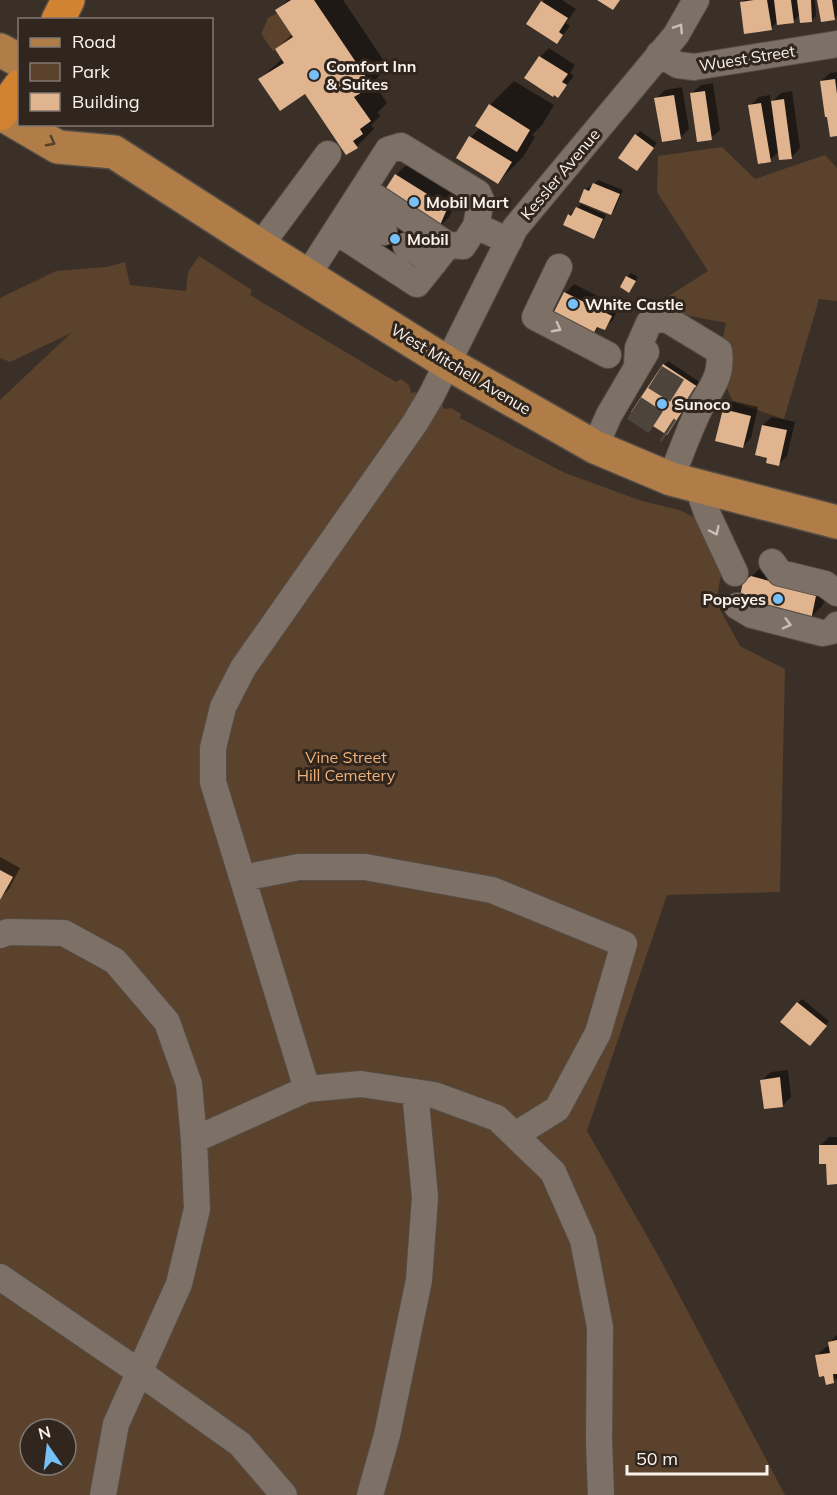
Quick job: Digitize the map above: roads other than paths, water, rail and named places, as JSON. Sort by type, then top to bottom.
[{"type":"highway","points":[[59,18],[68,0]]},
{"type":"highway","points":[[0,113],[18,89]]},
{"type":"main road","points":[[0,50],[18,60]]},
{"type":"main road","name":"West Mitchell Avenue","points":[[0,113],[18,124]]},
{"type":"main road","name":"West Mitchell Avenue","points":[[22,126],[58,147],[107,138],[260,246],[307,276],[449,364],[595,447],[685,483],[837,522]]},
{"type":"street","name":"Kessler Avenue","points":[[307,1089],[213,782],[213,748],[223,707],[243,668],[415,423],[449,364],[515,228],[676,34],[696,0]]},
{"type":"street","name":"Wuest Street","points":[[659,54],[678,64],[694,67],[837,44]]},
{"type":"street","points":[[307,276],[388,150],[401,146],[478,193],[482,200],[476,226],[463,246],[441,254],[417,284],[337,232]]},
{"type":"street","points":[[260,246],[328,153]]},
{"type":"street","points":[[357,199],[384,232]]},
{"type":"street","points":[[357,199],[441,254]]},
{"type":"street","points":[[476,226],[508,242]]},
{"type":"street","points":[[406,246],[441,254]]},
{"type":"street","points":[[559,267],[536,316],[608,355]]},
{"type":"street","points":[[595,447],[642,371],[719,351],[721,364],[716,382],[686,421],[685,483],[707,513],[735,573]]},
{"type":"street","points":[[772,561],[780,573],[825,584],[837,593]]},
{"type":"street","points":[[737,606],[752,615],[822,633],[832,631],[837,625]]},
{"type":"street","points":[[243,878],[299,867],[365,867],[492,890],[624,944],[598,1033],[557,1109],[515,1135]]},
{"type":"street","points":[[0,935],[8,932],[64,933],[116,961],[167,1022],[189,1084],[197,1209],[179,1284],[116,1424],[103,1495]]},
{"type":"street","points":[[194,1140],[307,1089],[361,1084],[434,1095],[497,1118],[553,1172],[583,1240],[600,1327],[601,1495]]},
{"type":"street","points":[[370,1495],[387,1435],[419,1280],[424,1197],[415,1092]]},
{"type":"street","points":[[0,1277],[140,1372],[240,1444],[284,1495]]},
{"type":"tunnel","points":[[655,377],[690,399]]},
{"type":"tunnel","points":[[634,408],[669,431]]},
{"type":"place","name":"Comfort Inn & Suites","points":[[314,75]]},
{"type":"place","name":"Mobil Mart","points":[[414,202]]},
{"type":"place","name":"Mobil","points":[[395,239]]},
{"type":"place","name":"White Castle","points":[[573,304]]},
{"type":"place","name":"Sunoco","points":[[662,404]]},
{"type":"place","name":"Popeyes","points":[[778,599]]},
{"type":"park label","name":"Vine Street Hill Cemetery","points":[[346,766]]}]
